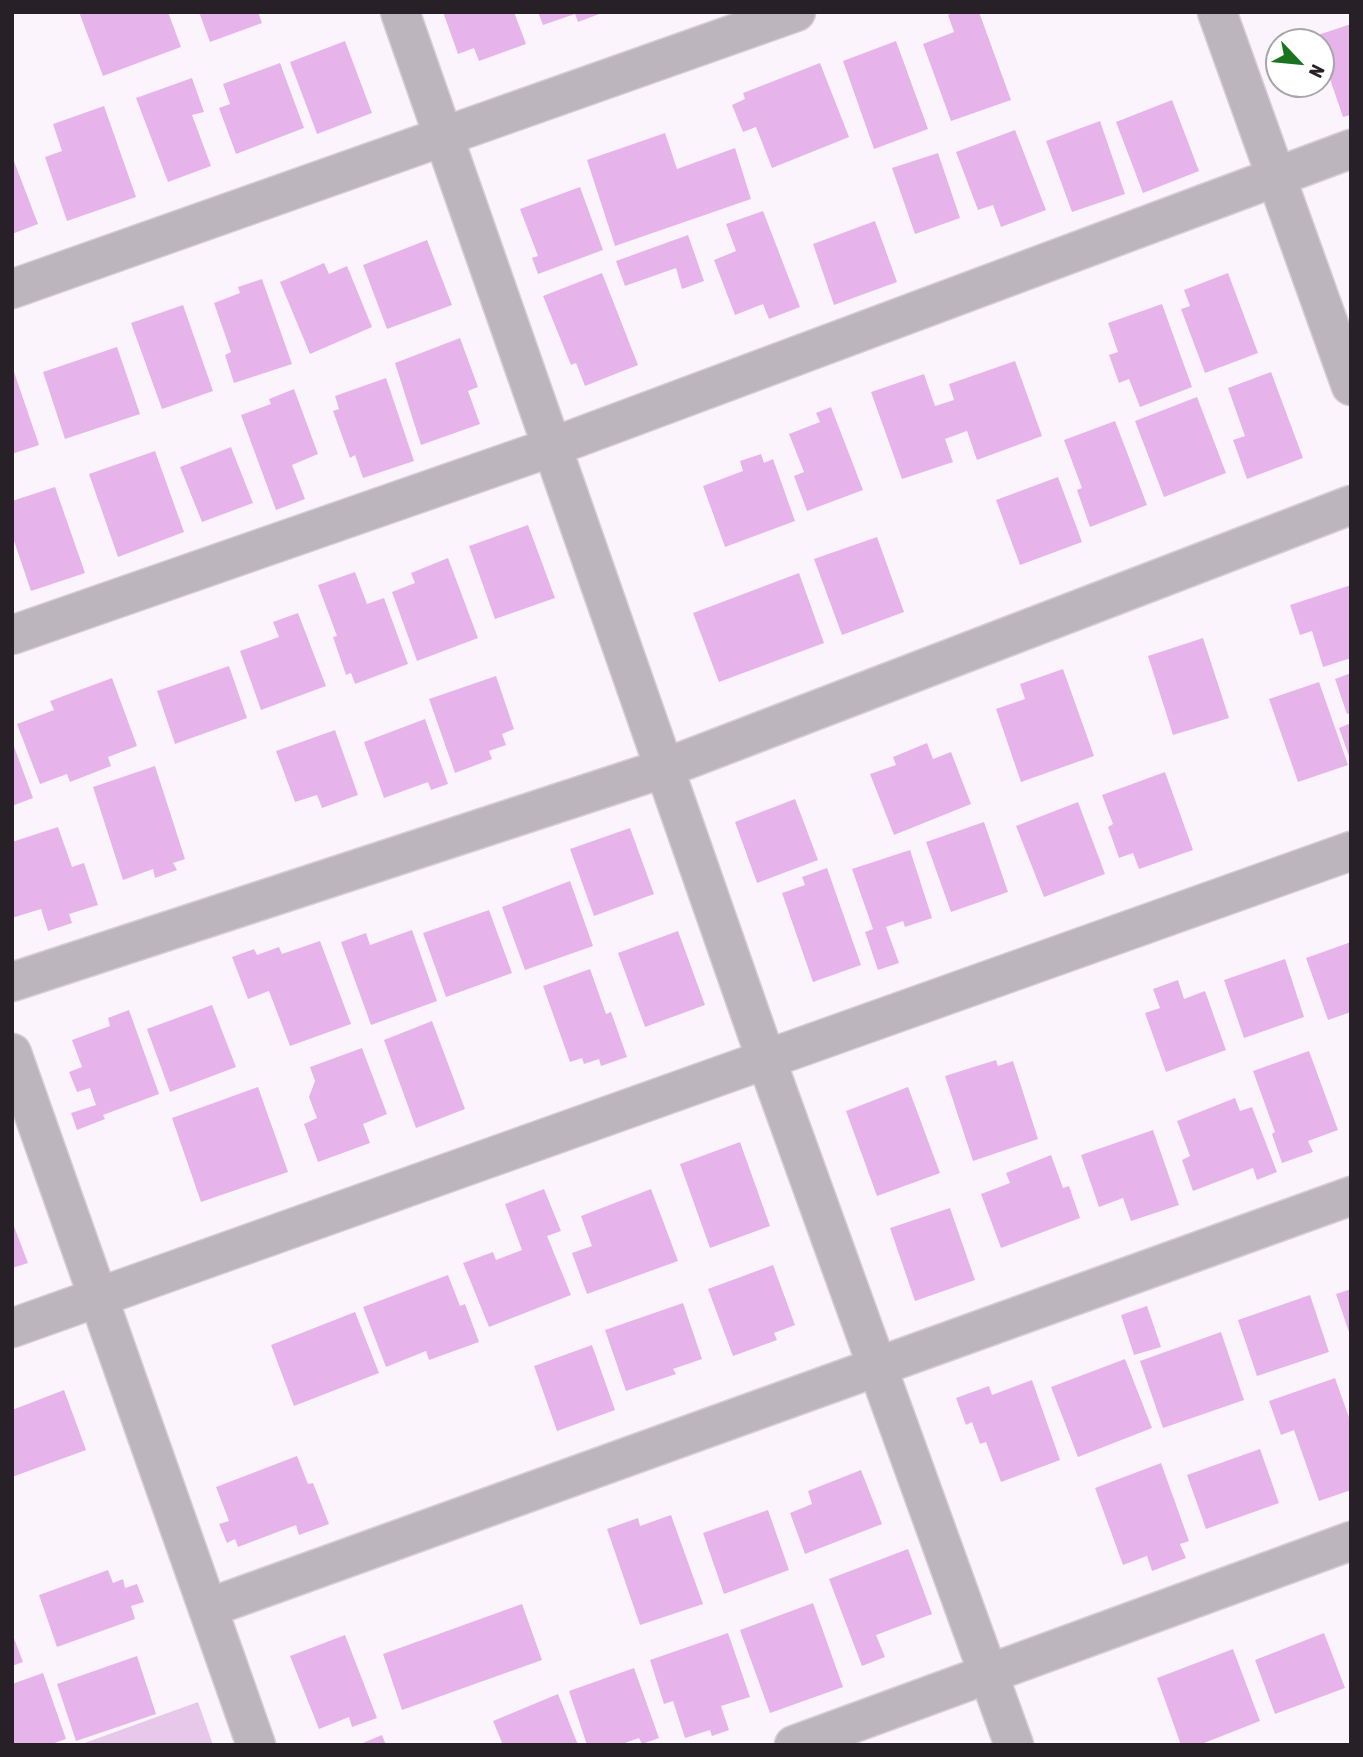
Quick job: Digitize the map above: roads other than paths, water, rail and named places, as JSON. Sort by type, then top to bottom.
[{"type":"street","points":[[400,12],[766,1059],[1014,1745]]},
{"type":"street","points":[[12,289],[796,12]]},
{"type":"street","points":[[1217,12],[1351,386]]},
{"type":"street","points":[[12,635],[552,447],[1351,149]]},
{"type":"street","points":[[12,982],[665,768],[1351,505]]},
{"type":"street","points":[[12,1328],[1351,851]]},
{"type":"street","points":[[12,1053],[256,1745]]},
{"type":"street","points":[[208,1608],[1351,1196]]},
{"type":"street","points":[[794,1745],[1351,1541]]}]
